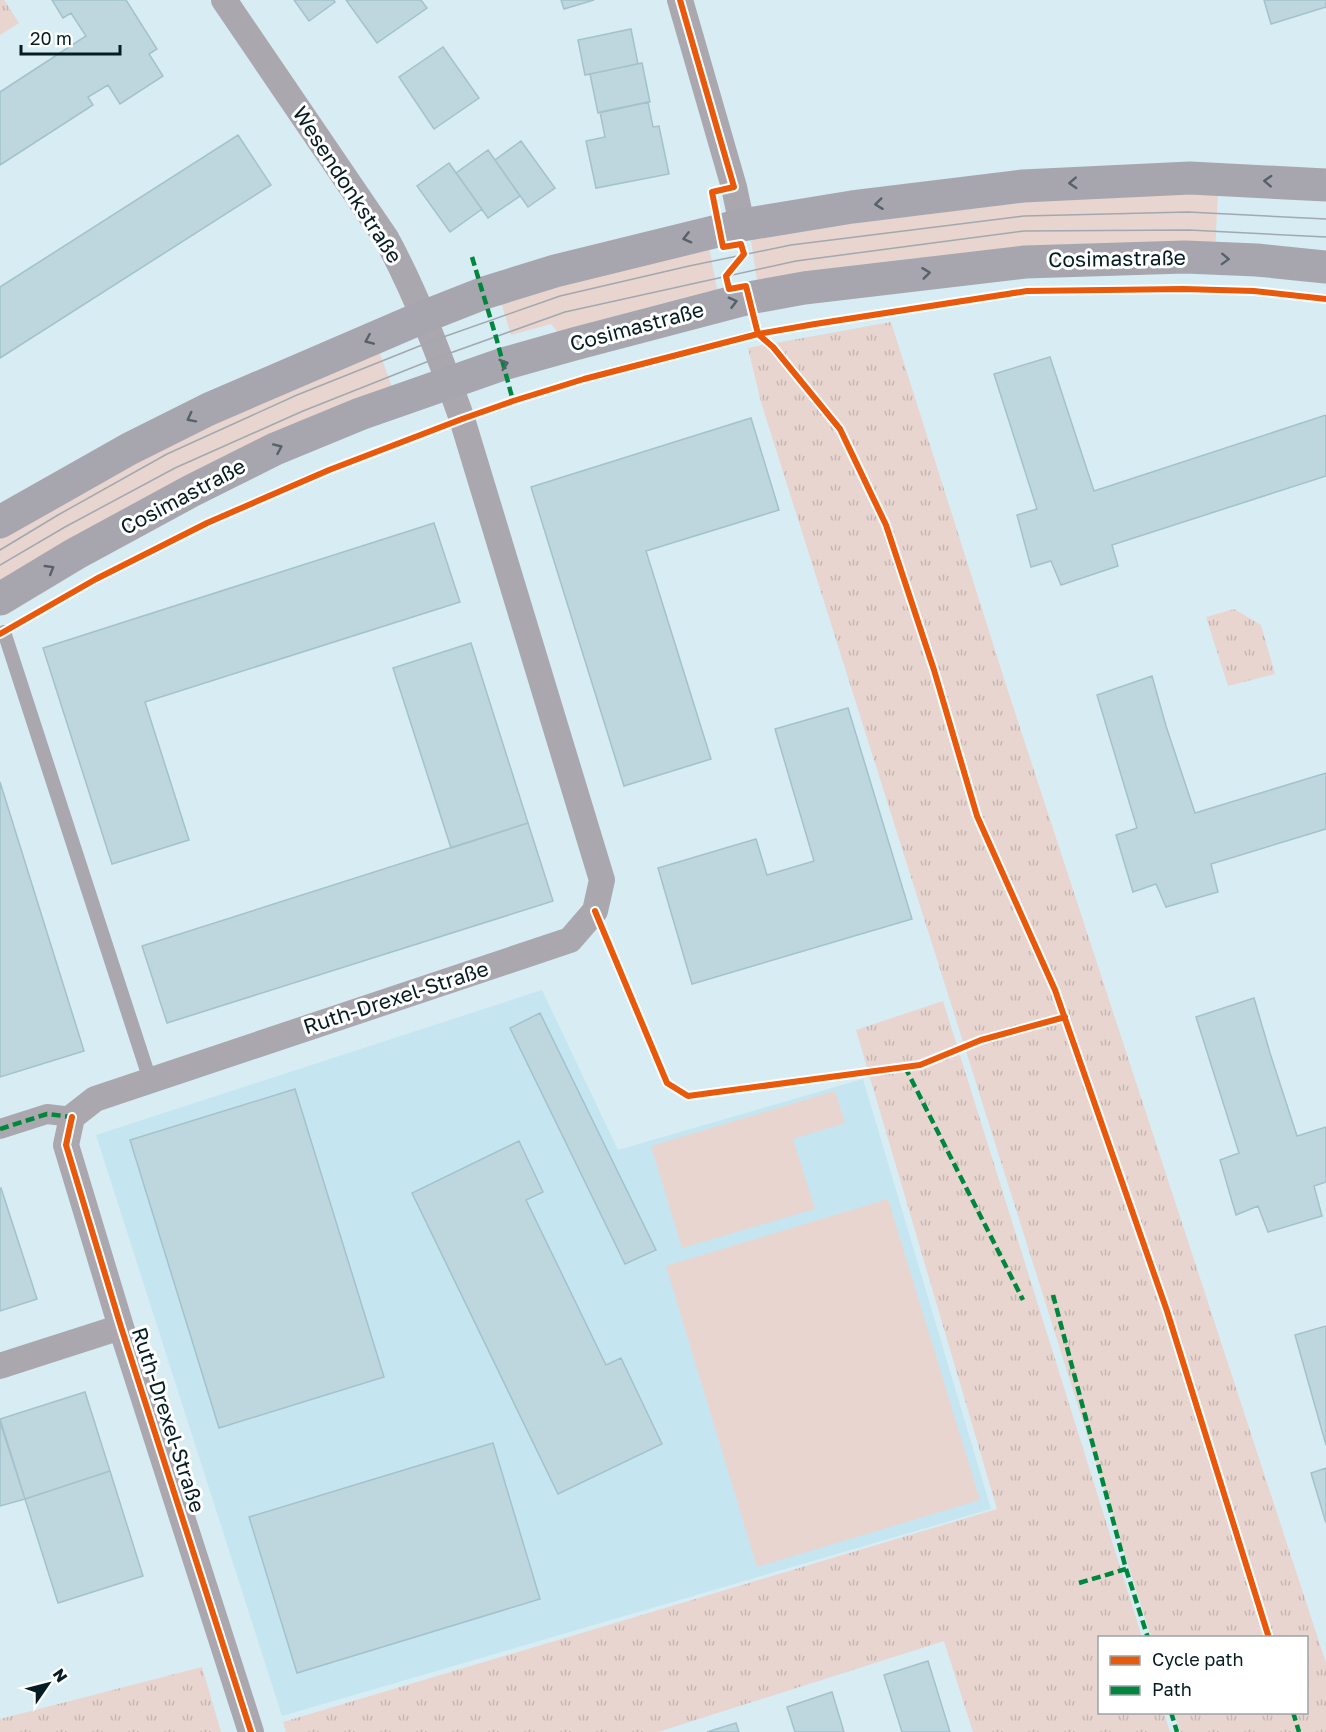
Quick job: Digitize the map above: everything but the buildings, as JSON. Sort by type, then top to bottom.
[{"type":"main road","points":[[0,522],[129,449],[210,409],[423,316],[484,293],[555,271],[742,225],[852,207],[1023,186],[1190,178],[1326,185]]},
{"type":"main road","name":"Cosimastraße","points":[[0,599],[75,554],[191,491],[275,449],[360,414],[449,382],[574,344],[749,298],[804,288],[1025,262],[1185,257],[1257,260],[1326,267]]},
{"type":"street","name":"Wesendonkstraße","points":[[224,0],[386,238],[407,278],[449,382]]},
{"type":"street","points":[[680,0],[734,187],[742,225]]},
{"type":"street","name":"Ruth-Drexel-Straße","points":[[251,1732],[121,1327],[66,1145],[72,1117],[95,1099],[570,940],[595,912],[602,880],[449,382]]},
{"type":"street","points":[[0,1130],[47,1114],[72,1117]]},
{"type":"street","points":[[0,1366],[121,1327]]},
{"type":"lane","points":[[4,632],[150,1080]]},
{"type":"shaded area","points":[[542,990],[618,1150],[863,1079],[991,1509],[282,1716],[96,1135]]},
{"type":"green space","points":[[0,0],[4,0],[19,23],[0,35]]},
{"type":"green space","points":[[1218,191],[1215,253],[758,287],[750,234],[1001,203]]},
{"type":"green space","points":[[708,242],[718,294],[559,334],[551,324],[511,335],[500,299]]},
{"type":"green space","points":[[891,322],[1007,688],[1326,1663],[1326,1732],[1180,1732],[1174,1714],[1308,1714],[1308,1636],[1151,1636],[761,402],[748,348]]},
{"type":"green space","points":[[378,348],[392,387],[0,582],[0,535],[133,459]]},
{"type":"green space","points":[[1234,609],[1261,625],[1275,674],[1228,686],[1206,617]]},
{"type":"green space","points":[[943,1001],[1142,1636],[1098,1636],[1098,1714],[1164,1714],[1170,1732],[973,1732],[944,1641],[658,1732],[286,1732],[283,1722],[997,1509],[856,1030]]},
{"type":"green space","points":[[835,1091],[845,1123],[793,1139],[815,1209],[682,1248],[651,1146]]},
{"type":"green space","points":[[888,1199],[980,1500],[757,1567],[666,1266]]},
{"type":"green space","points":[[202,1667],[221,1732],[0,1732],[0,1719]]},
{"type":"tram line","points":[[0,550],[167,454],[297,395],[432,341],[560,296],[791,245],[1024,216],[1188,212],[1326,219]]},
{"type":"tram line","points":[[0,565],[175,468],[303,411],[439,357],[565,312],[796,261],[1024,231],[1189,230],[1326,237]]},
{"type":"marked path","points":[[472,257],[513,401]]},
{"type":"marked path","points":[[905,1067],[1023,1300]]},
{"type":"marked path","points":[[0,1129],[47,1114],[72,1117]]},
{"type":"marked path","points":[[1053,1295],[1126,1569],[1147,1636]]},
{"type":"marked path","points":[[1079,1583],[1126,1569]]},
{"type":"marked path","points":[[1172,1714],[1177,1732]]},
{"type":"marked path","points":[[1294,1714],[1299,1732]]},
{"type":"cycle path","points":[[680,0],[734,187],[712,192],[723,247],[741,244],[744,254],[726,276],[729,289],[746,286],[758,334],[773,347],[840,429],[886,525],[934,670],[977,816],[1055,990],[1167,1311],[1268,1636]]},
{"type":"cycle path","points":[[0,634],[96,579],[207,523],[329,470],[513,401],[584,379],[758,334],[1027,291],[1183,289],[1254,291],[1326,299]]},
{"type":"cycle path","points":[[595,911],[667,1083],[688,1096],[920,1065],[981,1040],[1065,1017]]},
{"type":"cycle path","points":[[72,1117],[66,1145],[121,1327],[251,1732]]}]
